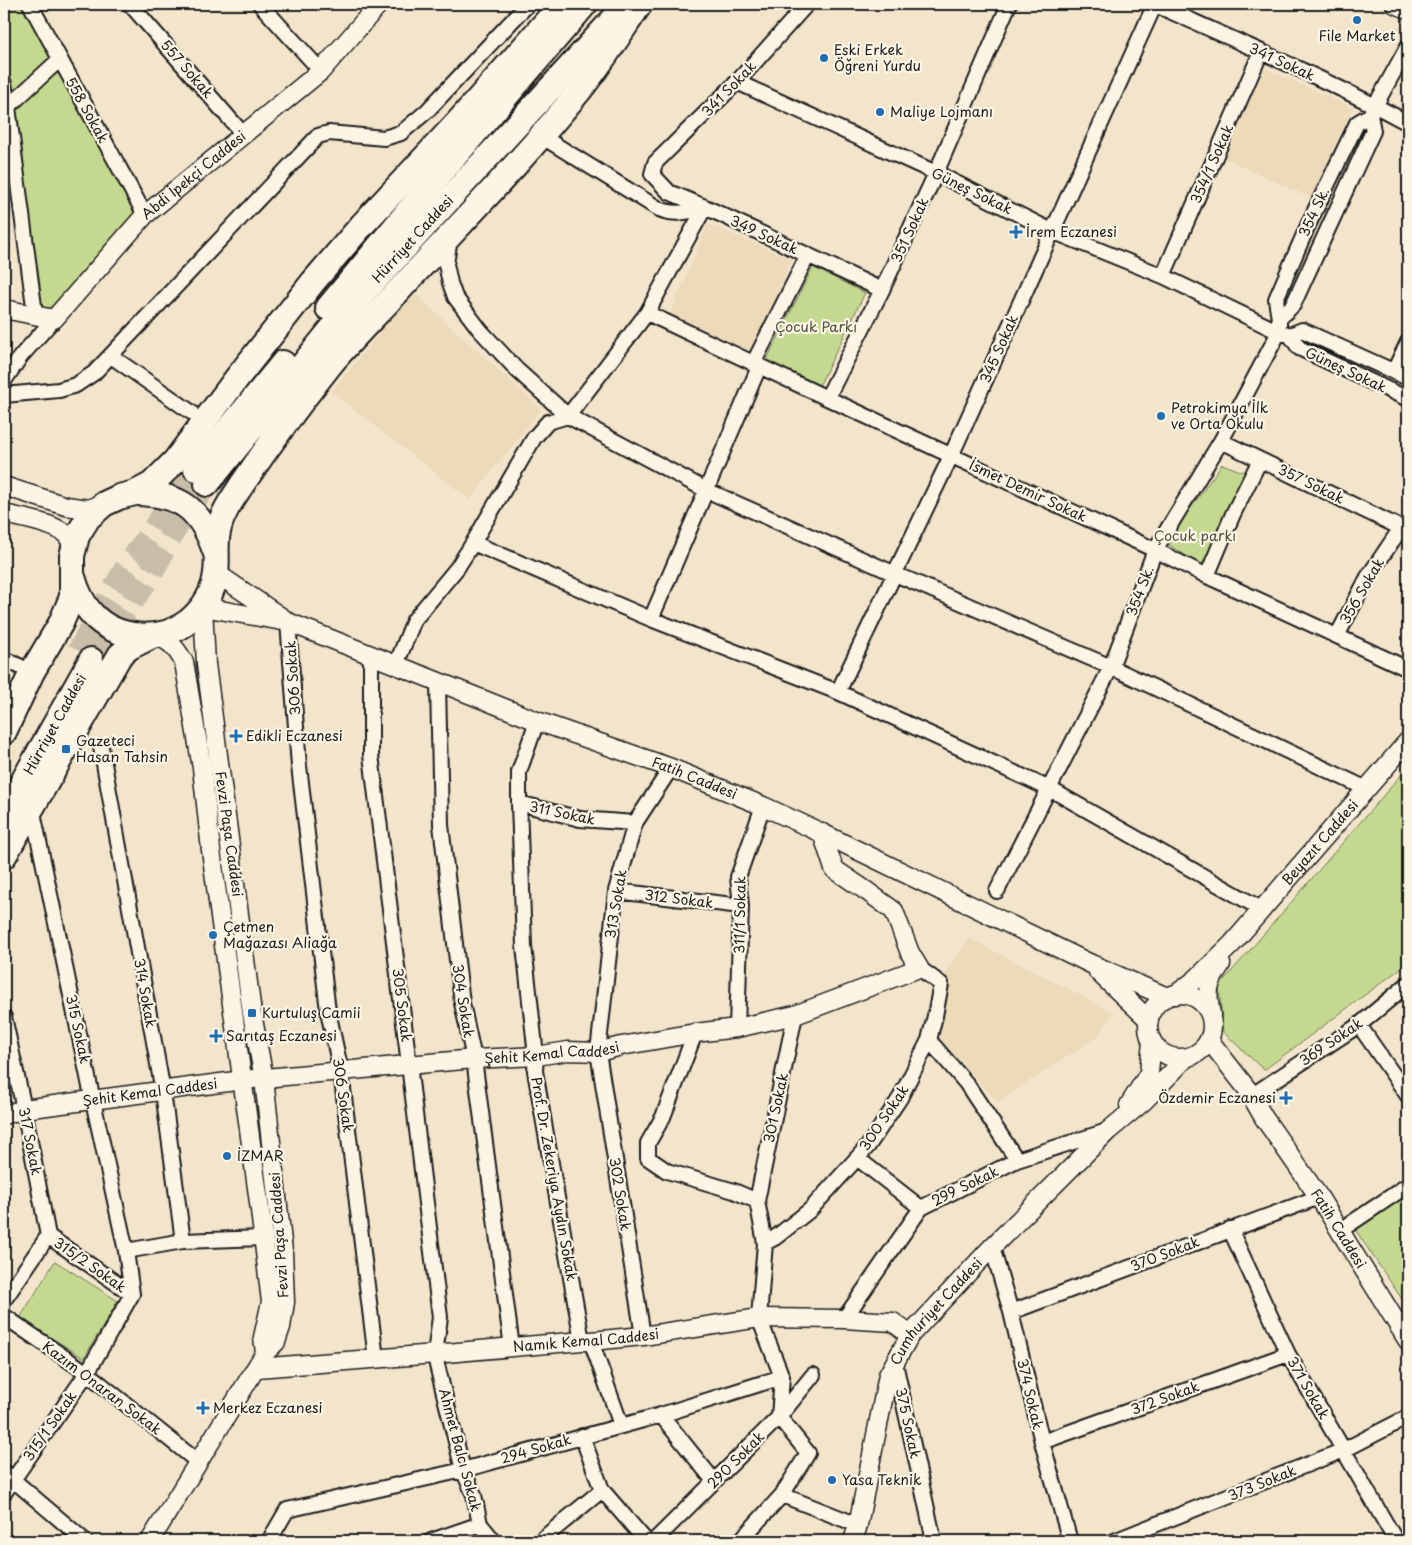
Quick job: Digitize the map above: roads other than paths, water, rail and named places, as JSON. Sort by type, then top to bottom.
[{"type":"highway","points":[[135,493],[152,484],[175,461],[237,378],[313,282],[362,225],[459,121],[562,4]]},
{"type":"highway","name":"Hürriyet Caddesi","points":[[585,4],[420,197],[202,477],[338,320],[514,126],[629,4]]},
{"type":"highway","points":[[4,856],[120,656],[130,647],[152,636],[171,631],[188,622],[202,607],[212,591],[218,530],[226,508],[256,464],[330,365],[541,136],[580,90],[640,4]]},
{"type":"highway","points":[[4,732],[32,672],[61,623],[72,597],[73,566],[78,536],[88,518],[104,504],[118,497],[135,493],[157,493],[177,500],[195,513],[208,530],[216,562]]},
{"type":"highway","points":[[73,566],[80,597],[92,614],[110,628],[130,635],[152,636]]},
{"type":"highway","name":"Hürriyet Caddesi","points":[[4,783],[85,656],[4,815]]},
{"type":"street","name":"558 Sokak","points":[[30,4],[145,215]]},
{"type":"street","name":"557 Sokak","points":[[130,4],[243,134]]},
{"type":"street","points":[[260,4],[321,71]]},
{"type":"street","name":"Abdi İpekçi Caddesi","points":[[54,319],[145,215],[321,71],[379,4]]},
{"type":"street","points":[[4,395],[59,390],[76,385],[94,373],[318,136],[329,133],[384,138],[401,133],[427,111],[528,4]]},
{"type":"street","name":"341 Sokak","points":[[652,174],[655,163],[737,82],[807,4]]},
{"type":"street","name":"351 Sokak","points":[[827,398],[882,290],[936,173],[1009,4]]},
{"type":"street","name":"341 Sokak","points":[[1154,4],[1261,52],[1373,110],[1408,123]]},
{"type":"street","name":"345 Sokak","points":[[838,692],[951,456],[1154,4]]},
{"type":"street","points":[[1395,4],[1408,9]]},
{"type":"street","name":"354 Sk.","points":[[1283,329],[1276,299],[1309,223],[1357,123],[1373,110],[1408,46]]},
{"type":"street","name":"354/1 Sokak","points":[[1163,276],[1261,52]]},
{"type":"street","points":[[6,111],[60,59]]},
{"type":"street","name":"Güneş Sokak","points":[[737,82],[936,173],[1052,231],[1163,276],[1283,329],[1302,330],[1408,378]]},
{"type":"street","points":[[4,83],[6,111],[35,314]]},
{"type":"street","name":"354 Sk.","points":[[997,890],[1111,667],[1156,550],[1221,441],[1283,329],[1369,140],[1372,131],[1373,110]]},
{"type":"street","points":[[541,136],[659,209],[680,214],[705,207]]},
{"type":"street","name":"349 Sokak","points":[[652,174],[669,192],[882,290]]},
{"type":"street","points":[[396,665],[414,620],[456,568],[473,543],[534,438],[548,422],[568,416],[647,313],[705,207]]},
{"type":"street","points":[[451,234],[446,264],[455,297],[480,330],[516,370],[568,416],[706,490],[1111,667],[1367,789]]},
{"type":"street","points":[[651,619],[756,366],[808,255]]},
{"type":"street","points":[[4,309],[54,319],[20,356],[4,381]]},
{"type":"street","name":"İsmet Demir Sokak","points":[[647,313],[756,366],[1156,550],[1207,576],[1408,669]]},
{"type":"street","name":"Güneş Sokak","points":[[1283,329],[1299,348],[1408,399]]},
{"type":"street","points":[[1394,372],[1408,342]]},
{"type":"street","points":[[111,356],[191,412]]},
{"type":"street","name":"357 Sokak","points":[[1221,441],[1404,529]]},
{"type":"street","points":[[1207,576],[1233,514],[1260,460]]},
{"type":"street","points":[[4,486],[66,506],[88,509],[104,504]]},
{"type":"street","points":[[4,514],[64,532],[70,540],[73,566]]},
{"type":"street","name":"356 Sokak","points":[[1337,636],[1368,577],[1404,529]]},
{"type":"street","points":[[473,543],[651,619],[838,692],[1050,789],[1263,910]]},
{"type":"street","name":"Fatih Caddesi","points":[[216,562],[288,622]]},
{"type":"street","name":"Fatih Caddesi","points":[[202,607],[288,622],[537,721],[671,768],[822,833],[1089,963],[1171,996],[1190,996],[1200,1000],[1212,1019]]},
{"type":"street","name":"Fevzi Paşa Caddesi","points":[[150,1541],[260,1360],[276,1342],[281,1327],[285,1302],[284,1251],[264,1079],[252,1013],[206,664],[202,607]]},
{"type":"street","name":"306 Sokak","points":[[288,622],[299,766],[324,981],[328,1011],[341,1072],[376,1359]]},
{"type":"street","name":"Fevzi Paşa Caddesi","points":[[152,636],[169,641],[184,662],[202,768],[271,1302],[260,1360]]},
{"type":"street","name":"305 Sokak","points":[[371,655],[371,755],[440,1316],[435,1354]]},
{"type":"street","points":[[4,659],[32,672]]},
{"type":"street","name":"304 Sokak","points":[[438,683],[441,825],[462,1003],[474,1059],[512,1348]]},
{"type":"street","name":"Prof. Dr. Zekeriya Aydın Sokak","points":[[537,721],[519,772],[524,946],[536,1056],[535,1071],[586,1341],[621,1425]]},
{"type":"street","name":"Beyazıt Caddesi","points":[[1232,944],[1408,741]]},
{"type":"street","name":"314 Sokak","points":[[101,746],[163,1092],[183,1241]]},
{"type":"street","name":"313 Sokak","points":[[598,1052],[616,891],[635,823],[671,768]]},
{"type":"street","name":"311 Sokak","points":[[519,803],[580,819],[635,823]]},
{"type":"street","name":"311/1 Sokak","points":[[737,1028],[741,906],[738,878],[763,806]]},
{"type":"street","name":"315 Sokak","points":[[32,807],[126,1251],[132,1294]]},
{"type":"street","points":[[822,833],[834,869],[894,911],[910,953],[919,968]]},
{"type":"street","name":"312 Sokak","points":[[616,891],[741,906]]},
{"type":"street","points":[[1232,944],[1211,980],[1208,997],[1212,1030],[1206,1045],[1195,1055],[1186,1058],[1168,1056],[1159,1050],[1152,1041],[1149,1031],[1149,1020],[1155,1006],[1195,980],[1232,944]]},
{"type":"street","name":"Fatih Caddesi","points":[[1089,963],[1149,1020]]},
{"type":"street","name":"Şehit Kemal Caddesi","points":[[4,1115],[24,1109],[243,1080],[474,1059],[536,1056],[568,1051],[598,1052],[695,1033],[737,1028],[795,1015],[919,968]]},
{"type":"street","name":"300 Sokak","points":[[764,1243],[776,1237],[810,1210],[868,1146],[900,1098],[929,1040],[941,984],[919,968]]},
{"type":"street","name":"369 Sokak","points":[[1251,1096],[1359,1025],[1408,984]]},
{"type":"street","name":"301 Sokak","points":[[757,1201],[795,1015]]},
{"type":"street","name":"317 Sokak","points":[[4,1017],[48,1236]]},
{"type":"street","points":[[1359,1025],[1408,1096]]},
{"type":"street","points":[[695,1033],[663,1117],[648,1142],[648,1158],[668,1171],[734,1191],[757,1201],[764,1243],[759,1318],[782,1377],[779,1417],[808,1453],[782,1495],[740,1541]]},
{"type":"street","points":[[929,1040],[966,1083],[1017,1160]]},
{"type":"street","name":"Cumhuriyet Caddesi","points":[[1108,1131],[1131,1103],[1149,1073],[1152,1041]]},
{"type":"street","name":"Fatih Caddesi","points":[[1206,1045],[1251,1096],[1264,1118]]},
{"type":"street","name":"Fatih Caddesi","points":[[1206,1045],[1264,1118],[1319,1197],[1408,1341]]},
{"type":"street","name":"302 Sokak","points":[[598,1052],[643,1336]]},
{"type":"street","name":"Cumhuriyet Caddesi","points":[[856,1533],[888,1375],[910,1335],[992,1247],[1108,1131],[1144,1101],[1186,1058]]},
{"type":"street","name":"299 Sokak","points":[[844,1319],[921,1208],[1017,1160],[1108,1131]]},
{"type":"street","points":[[857,1158],[921,1208]]},
{"type":"street","points":[[1341,1230],[1408,1186]]},
{"type":"street","name":"370 Sokak","points":[[1011,1312],[1319,1197]]},
{"type":"street","name":"371 Sokak","points":[[1230,1229],[1288,1354],[1396,1541]]},
{"type":"street","points":[[4,1300],[48,1236]]},
{"type":"street","name":"315/2 Sokak","points":[[48,1236],[132,1294]]},
{"type":"street","points":[[126,1251],[183,1241],[263,1238]]},
{"type":"street","name":"374 Sokak","points":[[992,1247],[1011,1312],[1042,1442],[1070,1541]]},
{"type":"street","name":"315/1 Sokak","points":[[4,1493],[9,1476],[87,1373],[132,1294]]},
{"type":"street","name":"Kazım Onaran Sokak","points":[[4,1316],[87,1373],[198,1462]]},
{"type":"street","name":"Namık Kemal Caddesi","points":[[260,1360],[376,1359],[512,1348],[643,1336],[759,1318],[844,1319],[893,1322],[910,1335]]},
{"type":"street","name":"Ahmet Balcı Sokak","points":[[435,1354],[463,1470],[474,1495],[480,1524],[494,1541]]},
{"type":"street","name":"372 Sokak","points":[[1042,1442],[1288,1354]]},
{"type":"street","name":"375 Sokak","points":[[895,1363],[934,1541]]},
{"type":"street","name":"290 Sokak","points":[[654,1541],[779,1417],[813,1375]]},
{"type":"street","name":"294 Sokak","points":[[268,1541],[287,1510],[463,1470],[661,1415],[782,1377]]},
{"type":"street","points":[[661,1415],[714,1481]]},
{"type":"street","name":"373 Sokak","points":[[1114,1541],[1344,1450],[1408,1417]]},
{"type":"street","points":[[582,1436],[602,1490],[646,1541]]},
{"type":"street","points":[[9,1476],[85,1541]]},
{"type":"street","points":[[540,1541],[602,1490]]},
{"type":"street","points":[[782,1495],[856,1533]]},
{"type":"street","points":[[431,1541],[480,1524]]},
{"type":"tunnel","points":[[79,651],[127,567],[196,469]]},
{"type":"tunnel","points":[[91,660],[150,575],[177,525],[207,484]]},
{"type":"place","name":"File Market","points":[[1357,20]]},
{"type":"place","name":"Eski Erkek Öğreni Yurdu","points":[[824,58]]},
{"type":"place","name":"Maliye Lojmanı","points":[[880,112]]},
{"type":"place","name":"İrem Eczanesi","points":[[1016,232]]},
{"type":"place","name":"Petrokimya İlk ve Orta Okulu","points":[[1161,416]]},
{"type":"place","name":"Edikli Eczanesi","points":[[236,736]]},
{"type":"place","name":"Gazeteci Hasan Tahsin","points":[[66,749]]},
{"type":"place","name":"Çetmen Mağazası Aliağa","points":[[213,935]]},
{"type":"place","name":"Kurtuluş Camii","points":[[252,1013]]},
{"type":"place","name":"Sarıtaş Eczanesi","points":[[216,1036]]},
{"type":"place","name":"Özdemir Eczanesi","points":[[1286,1098]]},
{"type":"place","name":"İZMAR","points":[[227,1156]]},
{"type":"place","name":"Merkez Eczanesi","points":[[203,1408]]},
{"type":"place","name":"Yasa Teknik","points":[[832,1480]]},
{"type":"park label","name":"Çocuk Parkı","points":[[816,327]]},
{"type":"park label","name":"Çocuk parkı","points":[[1195,536]]}]
